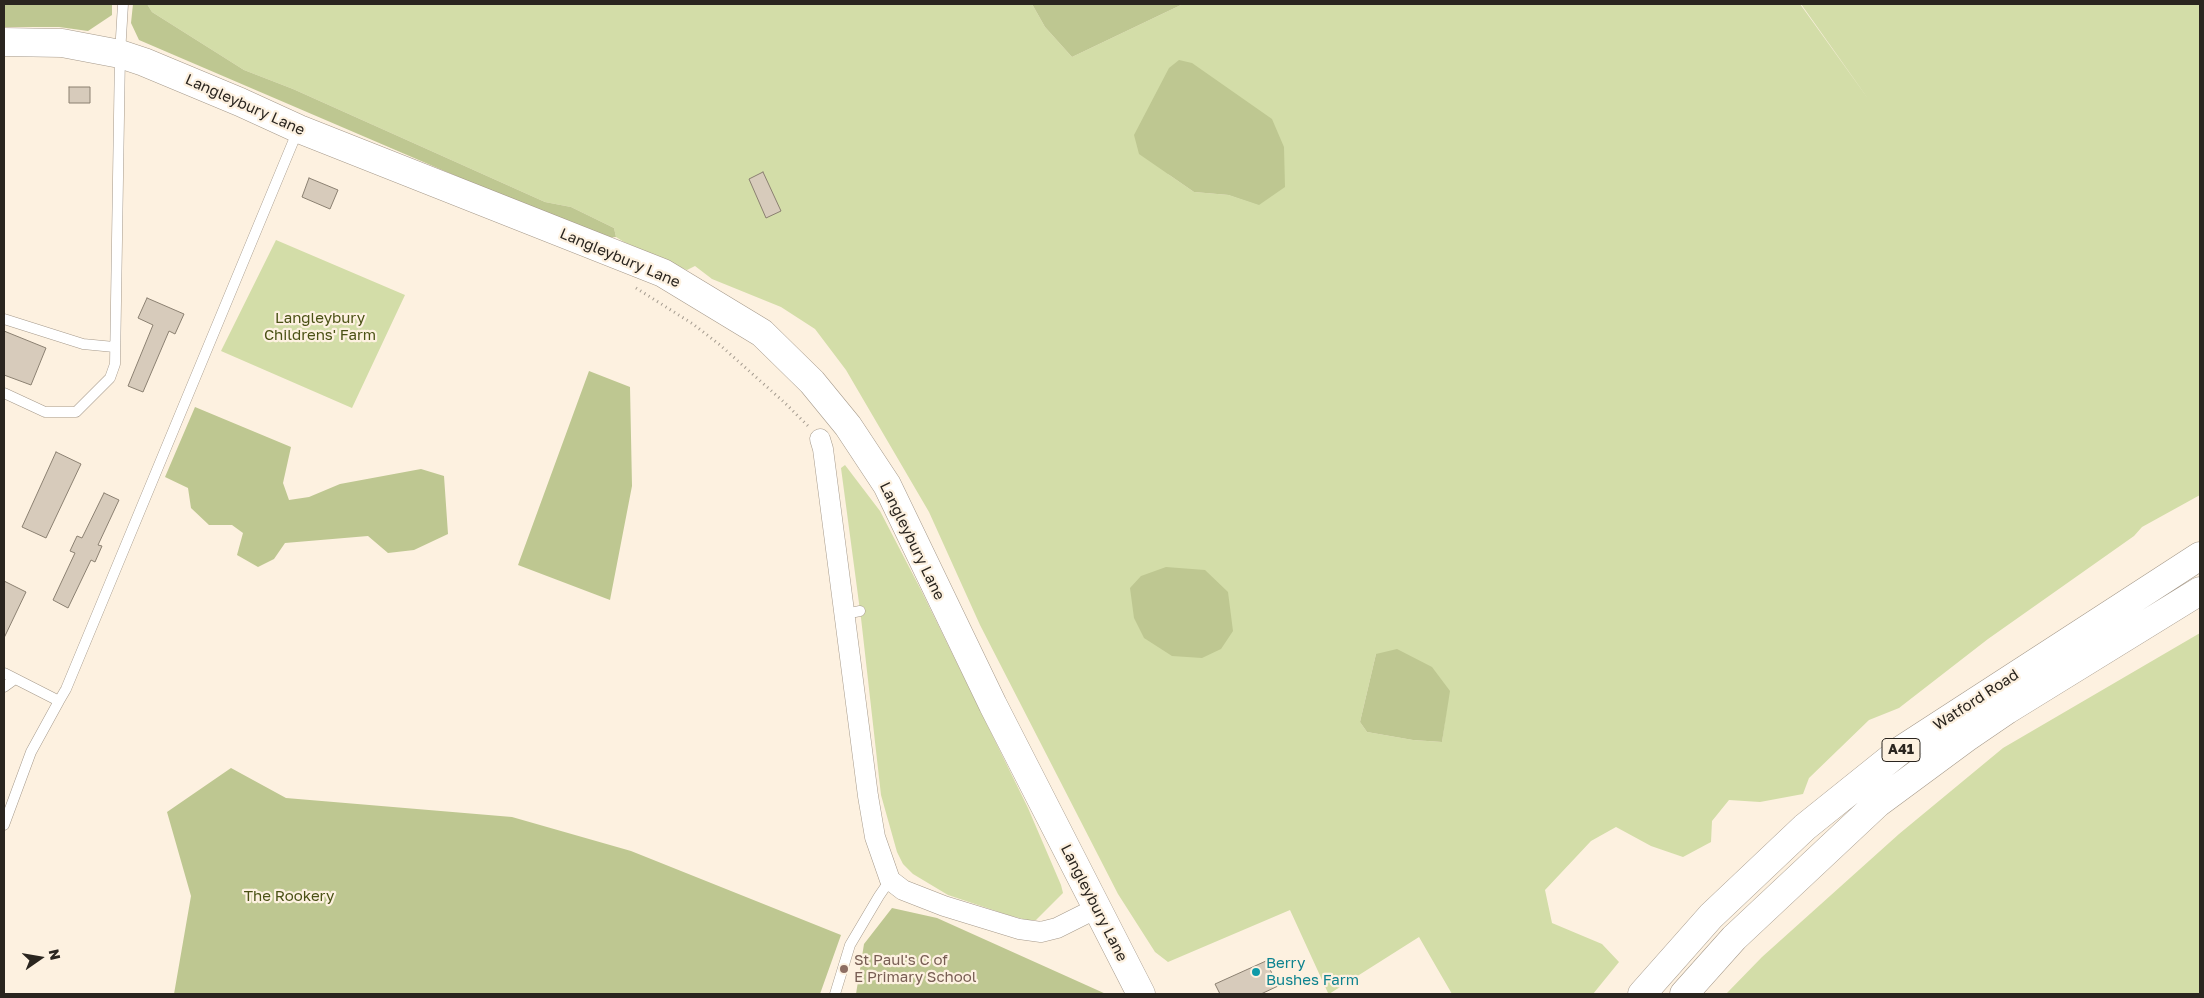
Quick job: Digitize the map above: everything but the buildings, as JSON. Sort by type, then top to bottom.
[{"type":"main road","name":"Langleybury Lane","points":[[4,42],[62,43],[120,54],[144,62],[232,98],[298,129],[663,273],[762,333],[812,382],[848,426],[887,485],[989,696],[1141,994]]},
{"type":"main road","name":"Watford Road","points":[[1642,994],[1711,916],[1805,826],[1900,750],[2200,556]]},
{"type":"main road","name":"Watford Road","points":[[1684,994],[1734,938],[1878,804],[1966,738],[2007,710],[2200,590]]},
{"type":"street","points":[[820,438],[852,613],[868,796],[875,837],[890,880],[904,890],[944,906],[1026,930],[1041,932],[1057,928],[1097,908]]},
{"type":"lane","points":[[4,393],[45,412],[76,412],[110,378],[115,364],[120,54],[123,4]]},
{"type":"lane","points":[[4,825],[31,752],[70,680],[298,129]]},
{"type":"lane","points":[[4,319],[83,344],[114,347]]},
{"type":"lane","points":[[4,673],[59,701]]},
{"type":"lane","points":[[4,687],[16,679]]},
{"type":"lane","points":[[835,994],[850,946],[878,896],[890,880]]},
{"type":"path","points":[[629,284],[674,310],[720,345],[785,403],[820,438]]},
{"type":"green space","points":[[4,4],[112,4],[112,15],[88,31],[59,27],[4,27]]},
{"type":"green space","points":[[133,4],[147,4],[152,12],[244,70],[293,89],[545,202],[571,207],[614,228],[616,237],[604,238],[547,215],[139,40],[131,23]]},
{"type":"green space","points":[[147,4],[1032,4],[1045,27],[1072,57],[1183,4],[1800,4],[1869,100],[1801,4],[2200,4],[2200,495],[2142,527],[2134,536],[1988,639],[1899,708],[1869,720],[1809,778],[1803,794],[1760,802],[1729,800],[1712,821],[1711,842],[1683,857],[1651,846],[1616,827],[1591,841],[1545,890],[1552,923],[1602,944],[1619,962],[1593,994],[1452,994],[1419,937],[1329,994],[1326,994],[1328,993],[1290,910],[1168,962],[1155,952],[1118,894],[980,625],[929,512],[846,370],[815,329],[781,307],[712,279],[695,266],[687,270],[624,242],[616,237],[614,228],[571,207],[545,202],[293,89],[244,70],[152,12]],"holes":[[[1168,174],[1259,205],[1229,195],[1194,192]],[[1376,654],[1449,691],[1442,742],[1413,740],[1367,732],[1360,722]]]},
{"type":"green space","points":[[1032,4],[1183,4],[1072,57],[1045,27]]},
{"type":"green space","points":[[1179,60],[1192,63],[1272,119],[1284,147],[1285,187],[1259,205],[1229,195],[1194,192],[1139,154],[1134,135],[1169,68]]},
{"type":"green space","name":"Langleybury Childrens' Farm","points":[[276,240],[405,295],[352,408],[221,351]]},
{"type":"green space","points":[[589,371],[630,387],[632,486],[610,600],[518,565]]},
{"type":"green space","points":[[195,407],[291,447],[283,483],[289,500],[309,497],[340,484],[421,469],[444,476],[448,534],[414,550],[388,553],[368,536],[285,543],[274,559],[258,567],[237,555],[243,533],[232,525],[209,525],[191,508],[188,488],[165,477]]},
{"type":"green space","points":[[845,465],[880,511],[921,590],[1028,808],[1061,885],[1063,893],[1036,920],[1027,920],[1008,915],[948,895],[913,874],[903,864],[897,852],[881,795],[861,618],[841,468]]},
{"type":"green space","points":[[1166,567],[1205,570],[1228,592],[1233,631],[1221,649],[1202,658],[1172,656],[1144,638],[1134,618],[1130,588],[1141,576]]},
{"type":"green space","points":[[2200,633],[2200,994],[1726,994],[1762,957],[1899,834],[2003,748]]},
{"type":"green space","points":[[1397,649],[1432,667],[1450,691],[1442,742],[1413,740],[1367,732],[1360,722],[1376,654]]},
{"type":"green space","name":"The Rookery","points":[[231,768],[286,798],[512,817],[631,851],[841,935],[820,994],[174,994],[191,896],[167,812]]},
{"type":"green space","points":[[892,908],[937,918],[1106,994],[856,994],[864,944]]},
{"type":"place","name":"St Paul's C of E Primary School","points":[[844,969]]},
{"type":"place","name":"Berry Bushes Farm","points":[[1256,972]]}]
